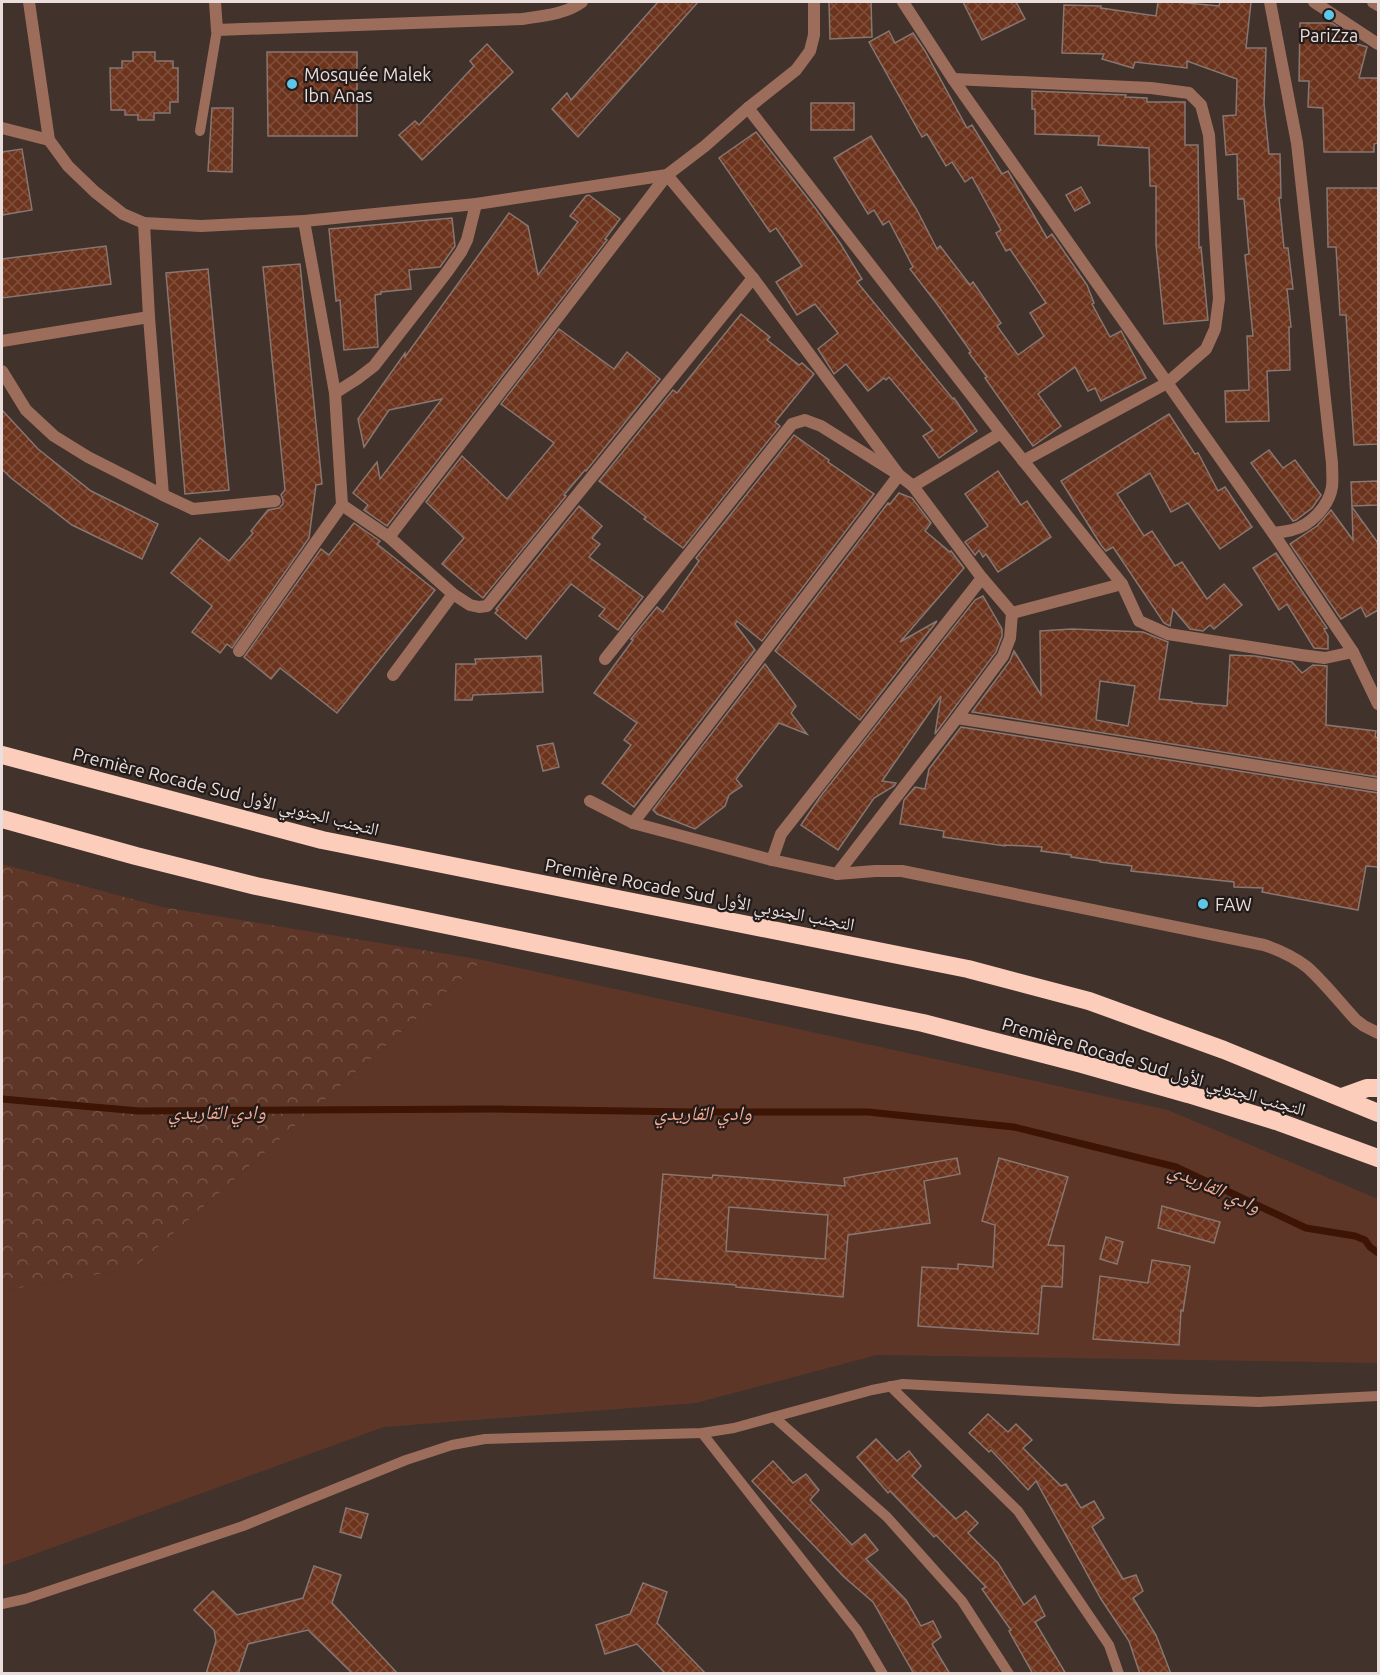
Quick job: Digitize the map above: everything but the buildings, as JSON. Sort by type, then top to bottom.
[{"type":"highway","name":"Première Rocade Sud التجنب الجنوبي الأول","points":[[2,755],[322,840],[968,969],[1089,1001],[1224,1050],[1378,1113]]},
{"type":"highway","name":"Première Rocade Sud التجنب الجنوبي الأول","points":[[2,819],[256,886],[923,1023],[1177,1091],[1279,1122],[1378,1158]]},
{"type":"highway","points":[[1342,1097],[1367,1088],[1378,1088]]},
{"type":"street","points":[[29,2],[49,140],[68,166],[95,192],[123,214],[144,223],[201,226],[304,221],[477,204],[667,175]]},
{"type":"street","points":[[215,2],[217,30],[522,19],[552,14],[575,7],[582,2]]},
{"type":"street","points":[[389,537],[667,175],[796,70],[810,51],[814,35],[814,2]]},
{"type":"street","points":[[903,2],[953,79],[1273,533],[1353,652],[1378,704]]},
{"type":"street","points":[[1270,2],[1297,143],[1332,463],[1332,489],[1321,510],[1304,526],[1273,533]]},
{"type":"street","points":[[1314,2],[1378,44]]},
{"type":"street","points":[[1373,2],[1378,5]]},
{"type":"street","points":[[953,79],[1151,88],[1189,93],[1201,105],[1209,135],[1219,299],[1215,329],[1206,349],[1167,383],[1023,461]]},
{"type":"street","points":[[748,108],[1000,433],[1122,584],[1139,621],[1168,634],[1325,658],[1353,652]]},
{"type":"street","points":[[2,128],[49,140]]},
{"type":"street","points":[[667,175],[753,278],[899,475]]},
{"type":"street","points":[[335,393],[374,366],[455,262],[467,240],[477,204]]},
{"type":"street","points":[[239,651],[342,505],[335,393],[304,221]]},
{"type":"street","points":[[144,223],[163,495]]},
{"type":"street","points":[[342,505],[389,537],[453,594],[470,605],[486,606],[753,278]]},
{"type":"street","points":[[2,340],[149,317]]},
{"type":"street","points":[[2,371],[26,410],[54,436],[97,462],[163,495],[193,509],[275,501]]},
{"type":"street","points":[[605,659],[792,424],[805,420],[821,426],[913,486],[982,578],[1012,613],[1010,638],[1003,657],[837,874]]},
{"type":"street","points":[[913,486],[1000,433]]},
{"type":"street","points":[[633,823],[899,475]]},
{"type":"street","points":[[772,860],[781,834],[982,578]]},
{"type":"street","points":[[1012,613],[1122,584]]},
{"type":"street","points":[[393,675],[453,594]]},
{"type":"street","points":[[957,718],[1378,785]]},
{"type":"street","points":[[590,801],[633,823],[772,860],[837,874],[902,871],[1264,945],[1293,957],[1306,967],[1318,977],[1356,1020],[1378,1033]]},
{"type":"lane","points":[[200,131],[217,30]]},
{"type":"lane","points":[[2,1604],[25,1599],[243,1526],[406,1460],[452,1445],[485,1439],[702,1433],[734,1428],[903,1384],[1259,1402],[1378,1396]]},
{"type":"lane","points":[[890,1386],[1018,1511],[1109,1645],[1119,1674]]},
{"type":"lane","points":[[774,1417],[887,1516],[962,1601],[1009,1674]]},
{"type":"lane","points":[[702,1433],[857,1630],[883,1674]]},
{"type":"green space","points":[[2,864],[162,907],[483,960],[134,1268],[2,1291]]},
{"type":"green space","points":[[483,960],[1168,1110],[1378,1199],[1378,1363],[877,1355],[696,1403],[384,1427],[2,1566],[2,1291],[134,1268]]},
{"type":"waterway","name":"وادي القاريدي","points":[[2,1099],[139,1111],[495,1109],[868,1112],[1014,1127],[1176,1167],[1306,1228],[1355,1236],[1365,1240],[1378,1253]]},
{"type":"place","name":"PariZza","points":[[1329,15]]},
{"type":"place","name":"Mosquée Malek Ibn Anas","points":[[292,84]]},
{"type":"place","name":"FAW","points":[[1203,904]]}]
